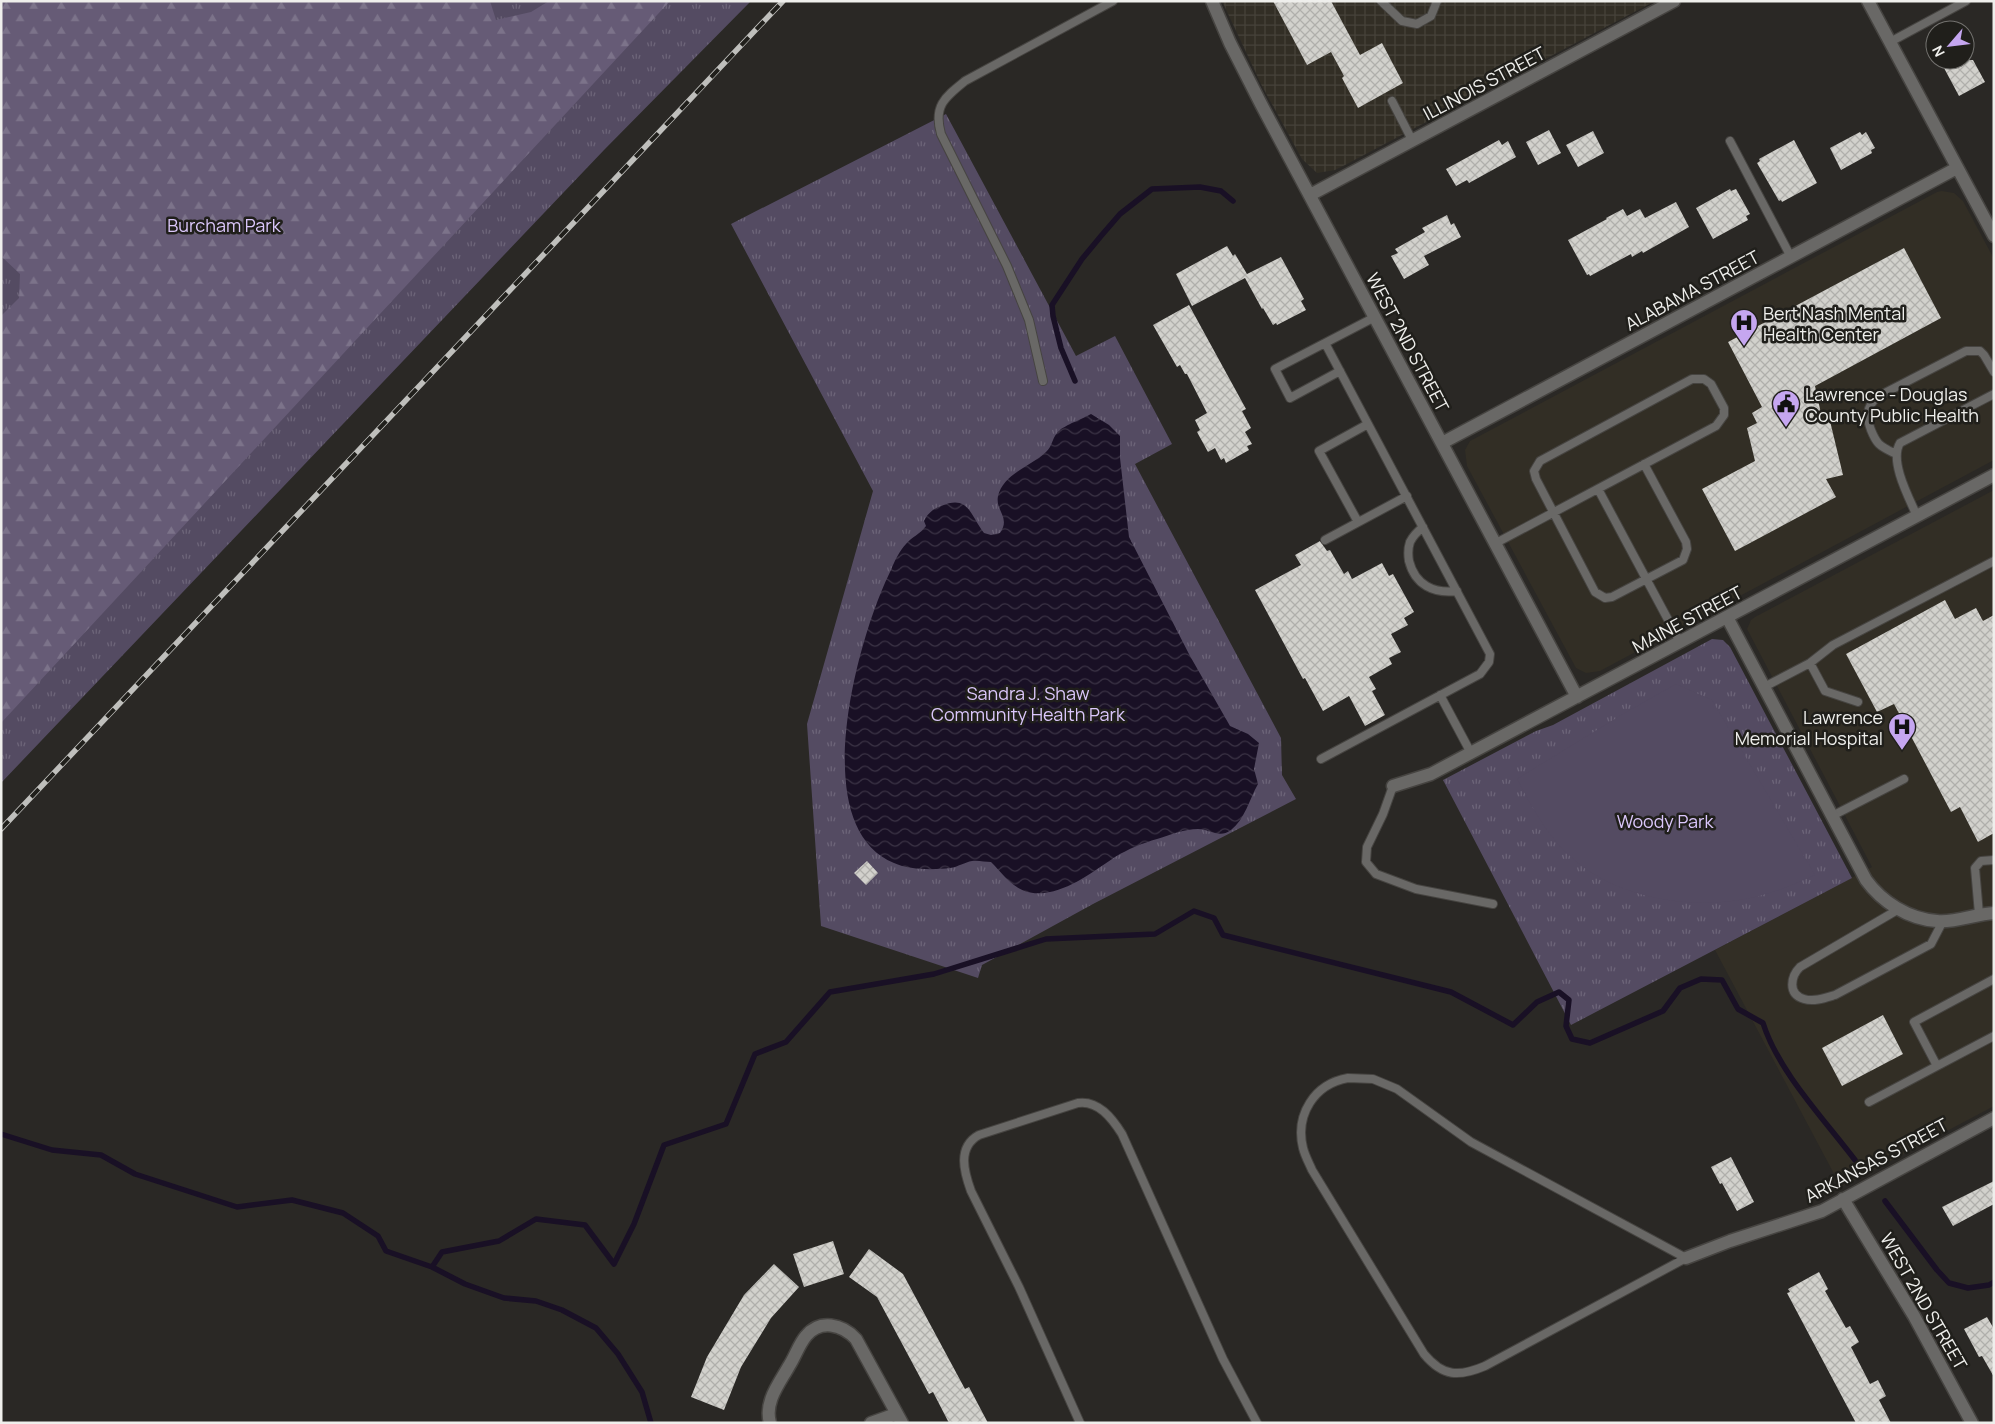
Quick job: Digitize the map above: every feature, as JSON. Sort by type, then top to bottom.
[{"type":"street","name":"WEST 2ND STREET","points":[[1212,1],[1230,43],[1261,104],[1577,696]]},
{"type":"street","name":"ILLINOIS STREET","points":[[1310,195],[1674,1]]},
{"type":"street","points":[[1868,1],[1958,168],[1990,219],[1994,236]]},
{"type":"street","name":"ALABAMA STREET","points":[[1442,443],[1958,168]]},
{"type":"street","name":"MAINE STREET","points":[[1393,786],[1432,774],[1994,475]]},
{"type":"street","points":[[1726,617],[1866,880],[1874,890],[1898,909],[1926,919],[1943,921],[1994,913]]},
{"type":"street","name":"ARKANSAS STREET","points":[[1686,1258],[1730,1240],[1822,1211],[1994,1118]]},
{"type":"street","name":"WEST 2ND STREET","points":[[1843,1199],[1914,1316],[1972,1423]]},
{"type":"street","points":[[770,1423],[768,1412],[770,1400],[804,1338],[816,1327],[826,1325],[846,1330],[856,1338],[899,1418],[871,1423]]},
{"type":"lane","points":[[1043,381],[1029,320],[1007,266],[941,134],[937,122],[938,111],[943,100],[965,81],[1113,1]]},
{"type":"lane","points":[[1381,1],[1402,20],[1417,24],[1431,16],[1437,1]]},
{"type":"lane","points":[[1890,42],[1966,1]]},
{"type":"lane","points":[[1392,101],[1412,140]]},
{"type":"lane","points":[[1730,141],[1791,257]]},
{"type":"lane","points":[[1340,371],[1290,398],[1275,369],[1375,316]]},
{"type":"lane","points":[[1321,759],[1480,674],[1489,662],[1490,654],[1325,343]]},
{"type":"lane","points":[[1896,454],[1881,446],[1875,440],[1868,420],[1867,412],[1869,407],[1878,397],[1966,351],[1980,351],[1994,372]]},
{"type":"lane","points":[[1496,543],[1553,513],[1598,488],[1716,426],[1721,421],[1724,408],[1711,384],[1704,378],[1692,379],[1540,461],[1534,472],[1553,513],[1595,592],[1599,596],[1612,597],[1683,560],[1687,548],[1686,542],[1644,464]]},
{"type":"lane","points":[[1917,516],[1904,488],[1896,454],[1900,443],[1994,394]]},
{"type":"lane","points":[[1358,522],[1319,451],[1368,424]]},
{"type":"lane","points":[[1598,488],[1680,642]]},
{"type":"lane","points":[[1325,540],[1406,496]]},
{"type":"lane","points":[[1423,527],[1411,541],[1408,550],[1414,575],[1420,582],[1436,591],[1457,591]]},
{"type":"lane","points":[[1764,687],[1810,663],[1833,645],[1994,561]]},
{"type":"lane","points":[[1810,663],[1825,691],[1858,702]]},
{"type":"lane","points":[[1440,696],[1471,753]]},
{"type":"lane","points":[[1832,816],[1904,779]]},
{"type":"lane","points":[[1393,786],[1383,814],[1367,847],[1366,862],[1376,874],[1416,890],[1493,904]]},
{"type":"lane","points":[[1979,914],[1975,868],[1981,861],[1994,860]]},
{"type":"lane","points":[[1898,909],[1800,967],[1794,974],[1791,982],[1794,992],[1802,999],[1820,1000],[1835,995],[1931,944],[1943,921]]},
{"type":"lane","points":[[1937,1066],[1914,1022],[1994,979]]},
{"type":"lane","points":[[1869,1102],[1994,1036]]},
{"type":"lane","points":[[1362,1078],[1384,1082],[1402,1092],[1471,1142],[1686,1258],[1485,1366],[1462,1374],[1444,1371],[1424,1354],[1312,1170],[1303,1150],[1302,1140],[1301,1126],[1307,1106],[1318,1091],[1338,1080],[1362,1078]]},
{"type":"lane","points":[[1080,1423],[1019,1287],[971,1190],[965,1174],[964,1159],[970,1143],[979,1135],[1086,1102],[1106,1113],[1116,1123],[1122,1134],[1223,1359],[1257,1423]]},
{"type":"shaded area","points":[[1222,1],[1655,1],[1345,165],[1335,170],[1317,173],[1302,159],[1262,86]]},
{"type":"shaded area","points":[[1942,191],[1954,193],[1963,201],[1994,259],[1994,460],[1600,671],[1586,673],[1576,668],[1467,466],[1465,450],[1470,441]]},
{"type":"shaded area","name":"Lawrence Memorial Hospital","points":[[1994,490],[1994,1106],[1841,1187],[1715,950],[1872,867],[1747,629],[1751,620],[1755,617]]},
{"type":"green space","name":"Burcham Park","points":[[1,1],[751,1],[604,150],[1,783]]},
{"type":"green space","name":"Burcham Park","points":[[1,1],[490,1],[496,20],[531,12],[549,1],[670,1],[1,723],[1,316],[19,298],[20,274],[1,256]]},
{"type":"green space","name":"Sandra J. Shaw Community Health Park","points":[[946,114],[1076,356],[1115,336],[1172,444],[1135,464],[1281,738],[1282,775],[1296,799],[1093,904],[982,965],[978,978],[821,926],[807,724],[873,491],[731,224]]},
{"type":"green space","name":"Woody Park","points":[[1712,639],[1723,640],[1730,647],[1852,878],[1571,1025],[1443,780],[1536,731],[1553,725]]},
{"type":"green space","points":[[1676,684],[1712,700],[1815,875],[1778,890],[1739,900],[1695,903],[1673,901],[1628,890],[1607,881],[1571,857],[1547,830],[1517,779]]},
{"type":"water","points":[[1091,414],[1109,425],[1120,436],[1120,458],[1129,537],[1190,656],[1230,726],[1248,734],[1259,743],[1254,769],[1258,784],[1240,820],[1227,833],[1218,834],[1202,829],[1193,829],[1146,842],[1120,854],[1072,884],[1054,891],[1035,893],[1020,889],[1013,885],[991,862],[972,861],[944,869],[914,868],[894,863],[867,842],[851,811],[845,771],[847,727],[854,681],[865,638],[878,599],[892,567],[904,547],[926,526],[924,521],[929,514],[938,507],[950,503],[958,503],[968,508],[984,533],[991,535],[1000,533],[1004,523],[998,501],[1001,488],[1011,476],[1046,452],[1055,435],[1060,430]]},
{"type":"building","points":[[1273,1],[1331,1],[1360,55],[1382,43],[1403,83],[1358,108],[1331,52],[1307,65]]},
{"type":"building","points":[[1975,64],[1985,82],[1959,96],[1945,70],[1975,70]]},
{"type":"building","points":[[1549,130],[1561,153],[1538,165],[1526,142]]},
{"type":"building","points":[[1593,131],[1604,153],[1578,167],[1566,145]]},
{"type":"building","points":[[1860,132],[1862,135],[1866,132],[1875,148],[1871,150],[1872,153],[1841,170],[1830,148]]},
{"type":"building","points":[[1499,140],[1502,145],[1508,141],[1516,157],[1469,183],[1467,180],[1456,186],[1446,169]]},
{"type":"building","points":[[1794,140],[1817,183],[1782,202],[1781,200],[1779,201],[1757,163],[1760,161],[1759,159]]},
{"type":"building","points":[[1730,189],[1731,191],[1736,189],[1750,214],[1746,216],[1748,220],[1713,239],[1696,208]]},
{"type":"building","points":[[1676,202],[1689,227],[1643,253],[1642,251],[1632,257],[1631,254],[1590,276],[1589,274],[1587,275],[1568,240],[1623,209],[1627,216],[1640,209],[1645,218]]},
{"type":"building","points":[[1447,215],[1451,225],[1454,223],[1461,237],[1424,256],[1429,265],[1404,279],[1391,256],[1398,253],[1395,249],[1425,232],[1422,228]]},
{"type":"building","points":[[1227,246],[1233,256],[1235,254],[1247,274],[1281,257],[1304,299],[1301,301],[1306,310],[1277,325],[1276,323],[1273,325],[1245,278],[1192,306],[1176,274]]},
{"type":"building","points":[[1904,248],[1941,318],[1815,386],[1823,423],[1830,421],[1843,475],[1826,479],[1836,497],[1735,551],[1702,489],[1755,461],[1747,428],[1757,423],[1752,413],[1762,407],[1728,342]]},
{"type":"building","points":[[1189,305],[1246,409],[1242,411],[1251,428],[1245,432],[1252,444],[1247,446],[1249,450],[1226,463],[1224,458],[1221,460],[1215,448],[1208,452],[1197,432],[1200,430],[1195,420],[1207,413],[1187,374],[1185,374],[1180,365],[1177,367],[1153,325]]},
{"type":"building","points":[[1320,541],[1327,551],[1330,550],[1344,574],[1348,571],[1352,579],[1382,563],[1389,576],[1393,574],[1414,612],[1404,618],[1408,625],[1391,634],[1401,652],[1389,658],[1392,664],[1369,677],[1376,689],[1372,691],[1385,715],[1365,726],[1349,696],[1323,711],[1305,678],[1303,679],[1255,590],[1301,565],[1295,555]]},
{"type":"building","points":[[1945,600],[1955,619],[1976,608],[1983,621],[1994,615],[1994,833],[1978,842],[1960,807],[1951,812],[1894,704],[1877,712],[1846,654]]},
{"type":"building","points":[[867,861],[878,873],[866,885],[854,873]]},
{"type":"building","points":[[1883,1015],[1903,1054],[1842,1086],[1822,1048]]},
{"type":"building","points":[[1731,1157],[1754,1202],[1737,1211],[1711,1167]]},
{"type":"building","points":[[1994,1181],[1994,1204],[1953,1226],[1942,1207]]},
{"type":"building","points":[[833,1241],[844,1274],[804,1287],[793,1254]]},
{"type":"building","points":[[869,1249],[903,1274],[965,1389],[969,1387],[988,1423],[949,1423],[933,1392],[929,1394],[877,1297],[849,1277]]},
{"type":"building","points":[[774,1264],[799,1287],[771,1318],[741,1367],[724,1410],[691,1397],[707,1357],[744,1295]]},
{"type":"building","points":[[1819,1272],[1828,1289],[1825,1291],[1846,1328],[1850,1326],[1859,1342],[1851,1347],[1870,1384],[1878,1380],[1886,1396],[1879,1400],[1891,1423],[1856,1423],[1787,1293],[1790,1292],[1788,1289]]},
{"type":"building","points":[[1987,1317],[1994,1329],[1994,1377],[1982,1356],[1979,1357],[1964,1329]]},
{"type":"waterway","points":[[1075,381],[1061,348],[1052,305],[1082,259],[1120,214],[1152,189],[1200,187],[1221,191],[1233,201]]},
{"type":"waterway","points":[[432,1267],[442,1252],[499,1241],[536,1219],[585,1225],[614,1264],[634,1224],[664,1145],[726,1124],[755,1054],[786,1042],[830,992],[934,974],[1046,939],[1155,934],[1194,911],[1214,918],[1223,935],[1451,992],[1513,1025],[1537,1002],[1559,992],[1569,1000],[1566,1026],[1572,1039],[1590,1043],[1663,1011],[1680,988],[1701,979],[1722,980],[1738,1009],[1763,1023],[1779,1059],[1791,1077],[1855,1160]]},
{"type":"waterway","points":[[1,1134],[52,1150],[101,1155],[135,1174],[237,1207],[292,1200],[343,1213],[378,1236],[386,1251],[432,1267],[465,1284],[504,1298],[536,1301],[562,1310],[596,1328],[618,1354],[642,1392],[651,1423]]},
{"type":"waterway","points":[[1885,1201],[1949,1283],[1968,1288],[1989,1285],[1994,1282]]},
{"type":"railway","points":[[1,829],[783,1]]},
{"type":"place","name":"Bert Nash Mental Health Center","points":[[1744,347]]},
{"type":"place","name":"Lawrence - Douglas County Public Health","points":[[1786,428]]},
{"type":"place","name":"Lawrence Memorial Hospital","points":[[1902,751]]}]
